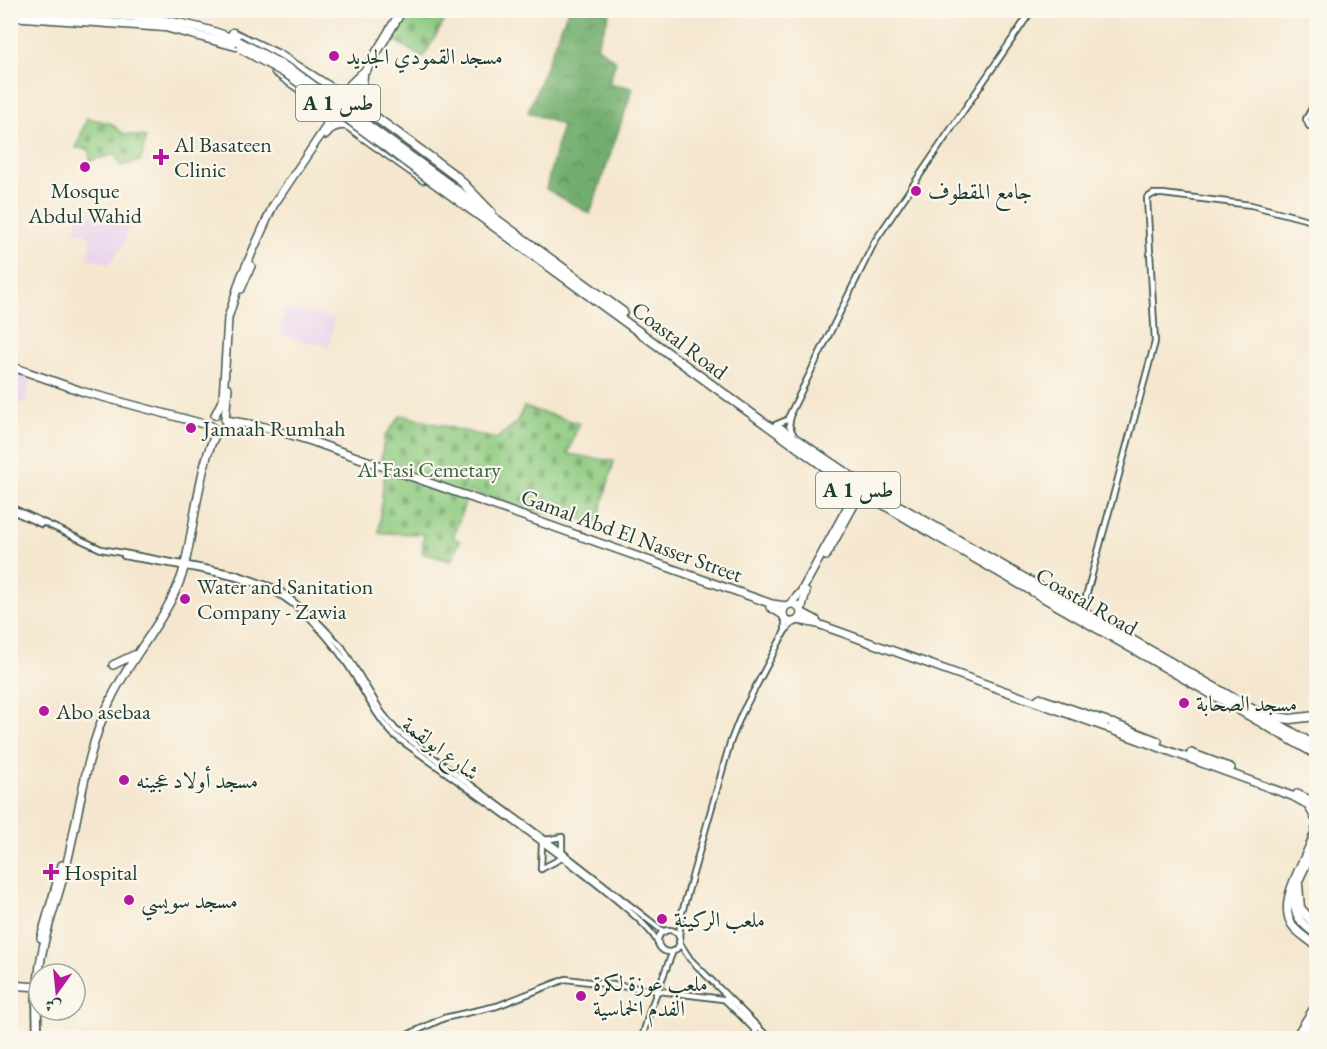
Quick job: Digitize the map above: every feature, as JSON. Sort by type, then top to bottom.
[{"type":"highway","name":"Coastal Road","points":[[27,10],[193,26],[293,71],[431,176],[492,215],[844,481],[861,488],[1090,616],[1317,746]]},
{"type":"highway","points":[[344,125],[357,118],[360,88],[366,70],[402,10]]},
{"type":"highway","name":"Coastal Road","points":[[10,16],[165,27],[237,44]]},
{"type":"highway","points":[[193,26],[218,28],[254,42],[341,93],[354,96],[359,104],[457,177],[485,203],[492,215]]},
{"type":"highway","points":[[165,27],[257,61],[312,97],[333,122],[344,125],[433,187],[455,198]]},
{"type":"highway","points":[[327,113],[329,100],[341,93],[366,70]]},
{"type":"highway","name":"Coastal Road","points":[[431,176],[455,198],[720,388],[796,439],[861,488],[872,499],[1317,754]]},
{"type":"highway","points":[[844,481],[852,502],[872,499]]},
{"type":"highway","points":[[1255,711],[1290,719],[1317,716]]},
{"type":"highway","points":[[1298,885],[1300,908],[1317,926]]},
{"type":"main road","points":[[41,962],[98,728],[114,693],[166,609],[182,566],[223,399],[230,309],[241,277],[267,218],[326,127],[327,113]]},
{"type":"main road","points":[[218,423],[232,319],[239,294],[275,211],[328,132],[344,125]]},
{"type":"main road","name":"Gamal Abd El Nasser Street","points":[[10,363],[130,402],[218,423],[261,430],[308,444],[771,607],[796,621]]},
{"type":"main road","name":"Gamal Abd El Nasser Street","points":[[218,423],[265,427],[311,441],[772,604],[796,605],[801,611]]},
{"type":"main road","points":[[784,616],[788,605],[798,597],[861,488]]},
{"type":"main road","points":[[852,502],[805,594],[796,621],[818,624],[1108,725],[1292,796],[1308,805],[1317,820]]},
{"type":"main road","points":[[50,883],[61,876],[96,727],[119,679],[155,623],[182,566]]},
{"type":"main road","points":[[801,611],[818,621],[1294,792],[1308,799],[1317,808]]},
{"type":"main road","points":[[119,679],[113,667],[134,655]]},
{"type":"main road","points":[[1317,828],[1291,890],[1286,910],[1294,928],[1317,946]]},
{"type":"main road","points":[[1317,844],[1293,901],[1294,911],[1303,924],[1317,934]]},
{"type":"main road","points":[[61,876],[68,887]]},
{"type":"main road","points":[[10,983],[27,984]]},
{"type":"main road","points":[[1295,1038],[1317,1005]]},
{"type":"main road","points":[[1301,1038],[1317,1015]]},
{"type":"street","points":[[796,439],[789,425],[797,403],[863,261],[1032,10]]},
{"type":"street","points":[[1317,101],[1306,119],[1309,126],[1317,129]]},
{"type":"street","points":[[1090,616],[1084,608],[1085,600],[1155,342],[1147,198],[1153,194],[1163,194],[1232,201],[1317,222]]},
{"type":"street","points":[[775,425],[785,423],[797,403]]},
{"type":"street","name":"شارع ابولقمة","points":[[10,509],[101,549],[256,584],[286,600],[328,640],[394,735],[665,931]]},
{"type":"street","points":[[1070,605],[1080,604],[1085,600]]},
{"type":"street","points":[[784,616],[785,631]]},
{"type":"street","points":[[642,1038],[666,968],[679,940],[681,916],[734,732],[785,631],[796,621]]},
{"type":"street","points":[[562,837],[562,855],[541,869],[543,841],[562,837]]},
{"type":"street","name":"شارع ابولقمة","points":[[562,855],[645,924],[657,942]]},
{"type":"street","points":[[666,968],[662,950],[657,942],[665,931],[674,927],[681,916]]},
{"type":"street","points":[[665,931],[674,932],[690,959],[728,1000],[769,1038]]},
{"type":"street","points":[[662,950],[674,951],[690,959]]},
{"type":"street","points":[[401,1038],[444,1018],[497,1006],[566,979],[728,1000]]},
{"type":"street","points":[[37,1022],[37,1038]]},
{"type":"street","points":[[753,1038],[756,1028]]},
{"type":"shaded area","points":[[79,209],[128,224],[125,243],[109,264],[87,258],[92,242],[87,234],[75,232]]},
{"type":"shaded area","points":[[284,309],[335,318],[329,347],[280,335]]},
{"type":"shaded area","points":[[11,369],[30,378],[26,401],[14,406],[17,426],[11,425]]},
{"type":"green space","points":[[568,10],[608,11],[610,13],[597,46],[616,61],[609,83],[633,88],[590,214],[546,189],[562,125],[528,112]]},
{"type":"green space","points":[[405,11],[450,11],[423,58],[388,36]]},
{"type":"green space","points":[[87,118],[110,123],[124,134],[146,137],[141,161],[120,166],[115,154],[90,161],[89,149],[76,148]]},
{"type":"green space","name":"Al Fasi Cemetary","points":[[524,407],[579,423],[568,454],[614,461],[597,524],[566,515],[537,513],[469,491],[453,538],[460,541],[451,561],[422,553],[424,534],[379,533],[384,475],[381,459],[385,436],[401,415],[496,439],[516,423]]},
{"type":"place","name":"مسجد القمودي الجديد","points":[[334,56]]},
{"type":"place","name":"Al Basateen Clinic","points":[[161,157]]},
{"type":"place","name":"Mosque Abdul Wahid","points":[[85,167]]},
{"type":"place","name":"جامع المقطوف","points":[[916,191]]},
{"type":"place","name":"Jamaah Rumhah","points":[[191,428]]},
{"type":"place","name":"Water and Sanitation Company - Zawia","points":[[185,599]]},
{"type":"place","name":"مسجد الصحابة","points":[[1184,703]]},
{"type":"place","name":"Abo asebaa","points":[[44,711]]},
{"type":"place","name":"مسجد أولاد عجينه","points":[[124,780]]},
{"type":"place","name":"Hospital","points":[[51,872]]},
{"type":"place","name":"مسجد سويسي","points":[[129,900]]},
{"type":"place","name":"ملعب الركينة","points":[[662,919]]},
{"type":"place","name":"ملعب عوزة لكرة الفدم الخماسية","points":[[581,996]]}]
